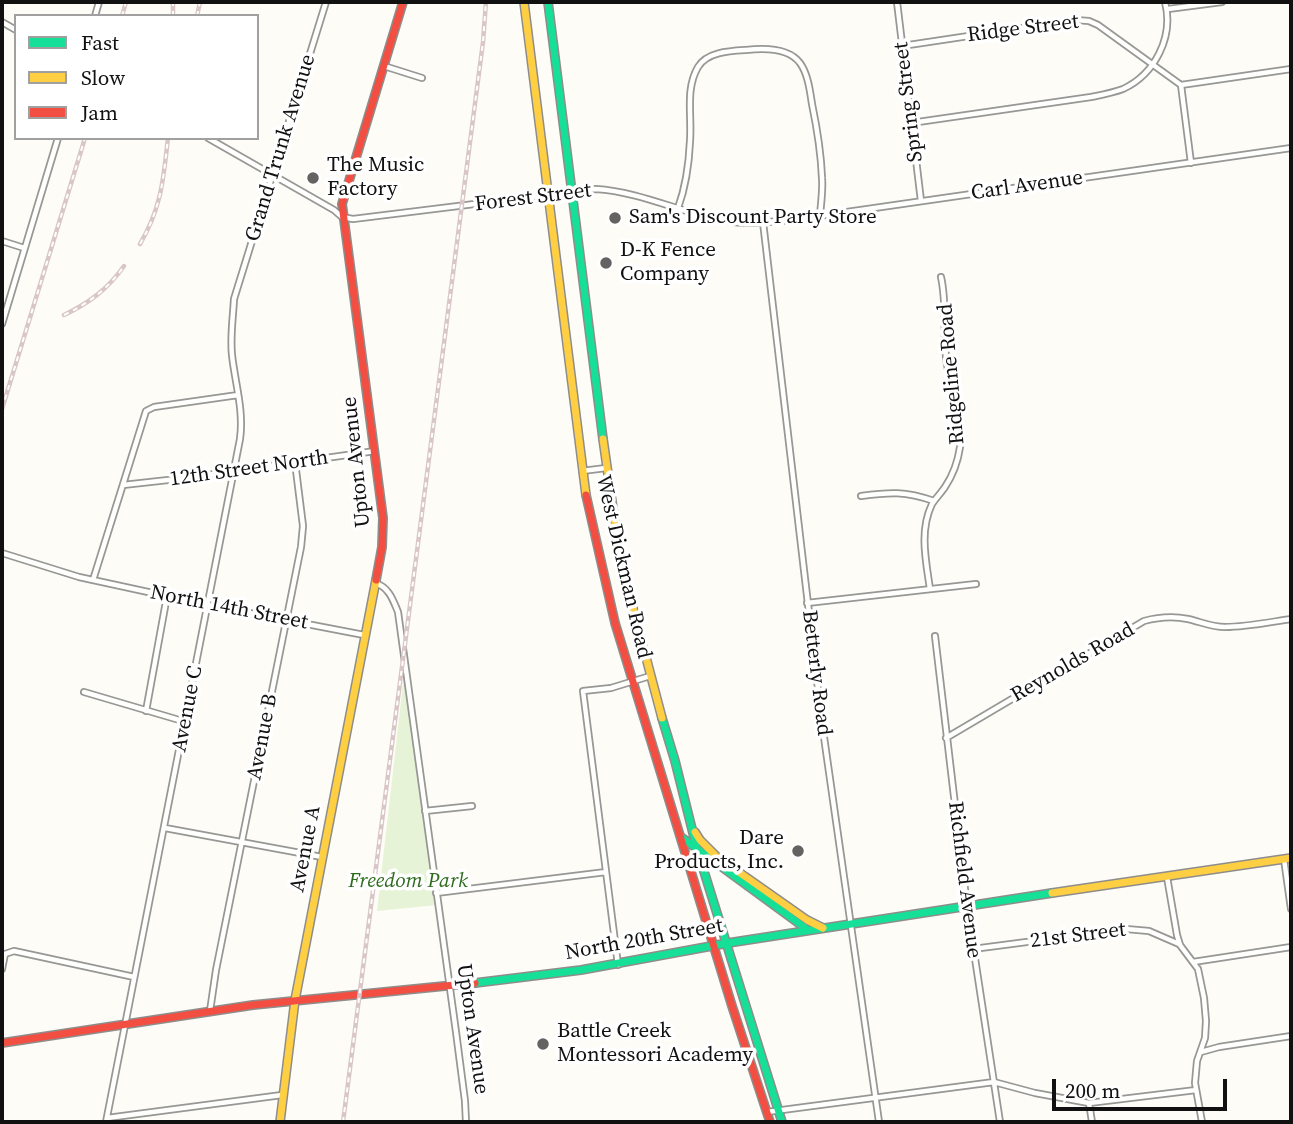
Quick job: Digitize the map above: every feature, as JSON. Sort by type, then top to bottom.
[{"type":"main road","name":"Upton Avenue","points":[[374,583],[382,547],[383,518],[342,204],[403,2]]},
{"type":"main road","name":"West Dickman Road","points":[[524,2],[582,471],[599,558],[632,681],[770,1122]]},
{"type":"main road","name":"West Dickman Road","points":[[548,2],[607,468],[618,535],[650,676],[675,761],[696,849],[782,1122]]},
{"type":"main road","name":"Avenue A","points":[[280,1122],[295,1000],[374,583]]},
{"type":"main road","points":[[692,827],[700,840],[716,856],[807,920],[823,928]]},
{"type":"main road","points":[[680,836],[808,930]]},
{"type":"main road","name":"North 20th Street","points":[[2,1043],[295,1000],[544,975],[851,923],[1288,859]]},
{"type":"street","name":"Grand Trunk Avenue","points":[[236,294],[326,2]]},
{"type":"street","name":"Spring Street","points":[[897,2],[921,201]]},
{"type":"street","points":[[911,123],[1113,92],[1126,87],[1139,78],[1159,56],[1167,25],[1165,2]]},
{"type":"street","points":[[1167,9],[1222,2]]},
{"type":"street","name":"Ridge Street","points":[[902,46],[1075,20],[1090,21],[1181,85]]},
{"type":"street","points":[[678,208],[688,169],[691,138],[690,88],[699,64],[720,53],[766,48],[788,54],[800,62],[806,76],[819,145],[822,180],[820,215]]},
{"type":"street","points":[[384,66],[422,78]]},
{"type":"street","points":[[1191,163],[1181,85],[1291,69]]},
{"type":"street","points":[[2,324],[57,140]]},
{"type":"street","points":[[211,140],[342,217]]},
{"type":"street","name":"Carl Avenue","points":[[763,222],[1291,148]]},
{"type":"street","name":"Forest Street","points":[[342,217],[366,219],[596,189],[616,191],[736,223],[763,222]]},
{"type":"street","name":"Betterly Road","points":[[763,222],[822,723],[879,1122]]},
{"type":"street","points":[[2,241],[24,248]]},
{"type":"street","name":"Ridgeline Road","points":[[930,589],[925,537],[928,514],[953,471],[960,447],[958,419],[946,355],[946,296],[941,277]]},
{"type":"street","name":"Avenue C","points":[[107,1120],[242,426],[231,340],[236,294]]},
{"type":"street","points":[[93,580],[143,416],[149,408],[239,395]]},
{"type":"street","name":"12th Street North","points":[[122,485],[375,451]]},
{"type":"street","name":"Avenue B","points":[[210,1011],[301,547],[303,526],[295,462]]},
{"type":"street","points":[[582,471],[607,468]]},
{"type":"street","points":[[861,496],[906,493],[934,501]]},
{"type":"street","name":"North 14th Street","points":[[2,553],[79,577],[364,635]]},
{"type":"street","name":"Upton Avenue","points":[[374,583],[386,589],[398,612],[466,1122]]},
{"type":"street","points":[[807,603],[976,584]]},
{"type":"street","points":[[146,710],[167,596]]},
{"type":"street","name":"Reynolds Road","points":[[946,738],[1144,621],[1173,617],[1226,627],[1291,620]]},
{"type":"street","name":"Richfield Avenue","points":[[935,636],[967,906],[1000,1122]]},
{"type":"street","points":[[618,964],[583,691],[611,688],[650,676]]},
{"type":"street","points":[[84,692],[186,722]]},
{"type":"street","points":[[425,811],[472,806]]},
{"type":"street","points":[[165,828],[322,857]]},
{"type":"street","points":[[1288,859],[1291,909]]},
{"type":"street","points":[[436,893],[606,872]]},
{"type":"street","points":[[1167,877],[1180,944],[1198,969],[1200,978],[1206,1021],[1205,1038],[1195,1070],[1202,1122]]},
{"type":"street","name":"21st Street","points":[[973,948],[1126,929],[1149,931],[1180,944]]},
{"type":"street","points":[[1193,962],[1291,947]]},
{"type":"street","points":[[2,969],[5,954],[19,952],[134,977]]},
{"type":"street","points":[[1201,1052],[1291,1036]]},
{"type":"street","points":[[767,1112],[994,1082],[1089,1103],[1196,1090]]},
{"type":"street","points":[[107,1120],[282,1096]]},
{"type":"street","points":[[1089,1103],[1092,1122]]},
{"type":"green space","name":"Freedom Park","points":[[405,666],[437,905],[377,911]]},
{"type":"railway","points":[[123,14],[126,2]]},
{"type":"railway","points":[[173,2],[173,14]]},
{"type":"railway","points":[[197,14],[200,2]]},
{"type":"railway","points":[[343,1122],[486,2]]},
{"type":"railway","points":[[2,409],[84,140]]},
{"type":"railway","points":[[140,244],[157,205],[168,140]]},
{"type":"railway","points":[[64,315],[97,295],[124,266]]},
{"type":"traffic: fast","points":[[548,2],[603,439]]},
{"type":"traffic: fast","points":[[662,718],[697,849],[782,1122]]},
{"type":"traffic: fast","points":[[681,837],[808,930]]},
{"type":"traffic: fast","points":[[475,983],[581,970],[728,943],[1052,893]]},
{"type":"traffic: slow","points":[[524,2],[586,495]]},
{"type":"traffic: slow","points":[[603,439],[615,523],[633,608],[662,718]]},
{"type":"traffic: slow","points":[[280,1122],[295,1000],[376,580]]},
{"type":"traffic: slow","points":[[695,832],[716,856],[807,920],[823,928]]},
{"type":"traffic: slow","points":[[1052,893],[1291,858]]},
{"type":"traffic: jam","points":[[376,580],[382,547],[383,518],[342,204],[403,2]]},
{"type":"traffic: jam","points":[[586,495],[615,623],[770,1122]]},
{"type":"traffic: jam","points":[[2,1043],[253,1005],[475,983]]},
{"type":"place","name":"The Music Factory","points":[[313,178]]},
{"type":"place","name":"Sam's Discount Party Store","points":[[615,218]]},
{"type":"place","name":"D-K Fence Company","points":[[606,263]]},
{"type":"place","name":"Dare Products, Inc.","points":[[798,851]]},
{"type":"place","name":"Battle Creek Montessori Academy","points":[[543,1044]]}]
